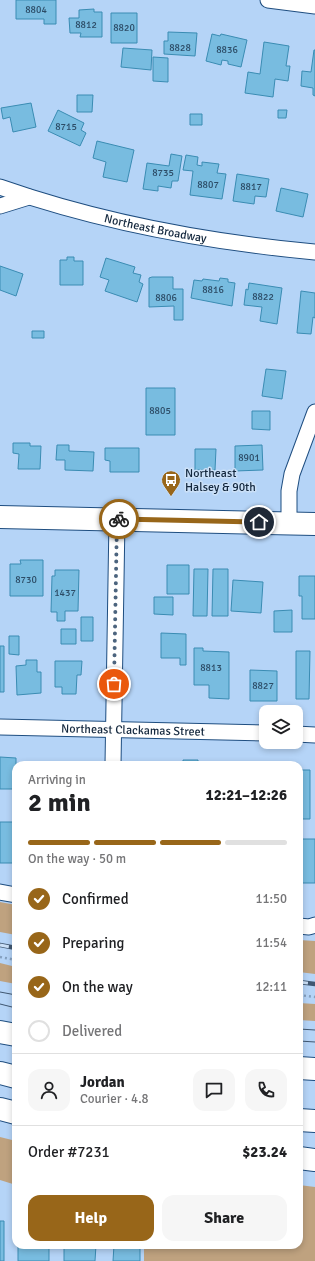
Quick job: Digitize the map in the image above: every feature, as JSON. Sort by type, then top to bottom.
[{"type":"main road","points":[[0,517],[315,524]]},
{"type":"main road","points":[[0,1032],[12,1034]]},
{"type":"main road","points":[[303,1068],[315,1069]]},
{"type":"main road","points":[[0,1073],[12,1076]]},
{"type":"main road","points":[[0,1109],[12,1112]]},
{"type":"main road","points":[[303,1120],[315,1121]]},
{"type":"main road","points":[[303,1158],[315,1160]]},
{"type":"street","points":[[268,0],[315,6]]},
{"type":"street","name":"Northeast Broadway","points":[[0,187],[76,212],[177,235],[266,248],[315,252]]},
{"type":"street","points":[[0,206],[29,197]]},
{"type":"street","points":[[289,523],[289,491],[292,474],[315,412]]},
{"type":"street","points":[[113,761],[117,519]]},
{"type":"street","name":"Northeast Clackamas Street","points":[[0,727],[259,733]]},
{"type":"street","points":[[303,734],[315,735]]},
{"type":"street","points":[[0,892],[12,894]]},
{"type":"street","points":[[303,926],[310,927],[315,925]]},
{"type":"path","points":[[0,957],[12,959]]},
{"type":"path","points":[[303,996],[315,997]]},
{"type":"shaded area","points":[[0,902],[12,904],[12,934],[0,932]]},
{"type":"shaded area","points":[[303,940],[315,941],[315,974],[303,972]]},
{"type":"shaded area","points":[[0,963],[12,966],[12,983],[0,981]]},
{"type":"shaded area","points":[[303,1003],[315,1004],[315,1021],[303,1020]]},
{"type":"shaded area","points":[[0,1137],[12,1140],[12,1184],[0,1180]]},
{"type":"shaded area","points":[[303,1186],[315,1187],[315,1261],[144,1261],[144,1249],[303,1249]]},
{"type":"building","points":[[16,0],[56,0],[56,24],[44,24],[44,19],[16,19]]},
{"type":"building","points":[[94,9],[94,12],[102,12],[102,37],[80,37],[81,33],[70,33],[69,18],[79,18],[79,10]]},
{"type":"building","points":[[111,13],[137,13],[137,43],[111,43]]},
{"type":"building","points":[[168,32],[197,33],[195,56],[164,54],[164,41],[168,41]]},
{"type":"building","points":[[212,34],[220,36],[221,34],[247,40],[241,67],[228,64],[228,61],[222,60],[221,65],[206,61]]},
{"type":"building","points":[[264,42],[289,46],[286,66],[290,66],[288,81],[275,79],[273,97],[245,93],[248,72],[260,74]]},
{"type":"building","points":[[123,48],[152,50],[151,70],[121,67]]},
{"type":"building","points":[[314,50],[315,96],[313,95],[313,88],[301,86],[302,71],[311,72]]},
{"type":"building","points":[[153,57],[168,58],[168,82],[153,81]]},
{"type":"building","points":[[77,95],[93,95],[92,112],[77,112]]},
{"type":"building","points":[[31,103],[36,127],[13,132],[10,117],[3,119],[1,108]]},
{"type":"building","points":[[58,110],[84,123],[81,130],[86,133],[80,146],[48,131]]},
{"type":"building","points":[[278,110],[287,110],[286,118],[278,118]]},
{"type":"building","points":[[190,114],[202,114],[202,125],[190,125]]},
{"type":"building","points":[[97,141],[134,150],[127,182],[103,177],[106,162],[93,158]]},
{"type":"building","points":[[171,154],[182,156],[178,181],[172,181],[171,188],[158,186],[158,191],[143,189],[147,163],[169,166]]},
{"type":"building","points":[[186,155],[198,157],[197,165],[202,166],[202,162],[219,164],[217,173],[226,174],[222,199],[190,195],[193,171],[183,170]]},
{"type":"building","points":[[237,174],[269,179],[266,197],[255,196],[254,204],[233,201]]},
{"type":"building","points":[[281,188],[308,194],[303,217],[276,211]]},
{"type":"building","points":[[67,257],[74,257],[74,261],[83,261],[83,285],[60,285],[60,260],[67,260]]},
{"type":"building","points":[[106,258],[135,267],[133,273],[141,275],[139,282],[143,284],[137,302],[105,291],[109,280],[100,277]]},
{"type":"building","points":[[0,266],[23,274],[16,296],[0,290]]},
{"type":"building","points":[[173,277],[173,289],[183,289],[183,320],[174,320],[174,306],[149,307],[149,278]]},
{"type":"building","points":[[220,278],[228,279],[228,282],[235,283],[232,306],[191,298],[194,280],[202,281],[203,279],[219,281]]},
{"type":"building","points":[[249,283],[282,288],[277,324],[260,321],[262,307],[244,305],[246,289],[248,290]]},
{"type":"building","points":[[301,291],[315,293],[315,318],[313,317],[311,334],[297,333]]},
{"type":"building","points":[[32,331],[44,331],[44,338],[32,338]]},
{"type":"building","points":[[266,369],[286,371],[282,399],[262,396]]},
{"type":"building","points":[[146,388],[175,388],[175,435],[146,435]]},
{"type":"building","points":[[252,411],[270,411],[270,430],[252,429]]},
{"type":"building","points":[[13,443],[30,443],[30,446],[41,446],[40,469],[18,469],[19,454],[13,453]]},
{"type":"building","points":[[57,445],[69,445],[69,451],[94,452],[93,471],[65,470],[65,460],[56,460]]},
{"type":"building","points":[[262,445],[263,470],[235,471],[235,446]]},
{"type":"building","points":[[105,448],[139,448],[139,472],[110,472],[110,461],[105,460]]},
{"type":"building","points":[[195,449],[216,449],[215,470],[195,470]]},
{"type":"building","points":[[20,560],[43,560],[43,596],[10,596],[10,564],[21,564]]},
{"type":"building","points":[[167,565],[189,565],[189,594],[167,594]]},
{"type":"building","points":[[194,569],[208,569],[207,616],[193,616]]},
{"type":"building","points":[[213,569],[228,569],[228,616],[212,616]]},
{"type":"building","points":[[55,570],[79,570],[78,611],[65,611],[65,621],[57,621],[57,612],[51,612],[52,576],[55,576]]},
{"type":"building","points":[[299,576],[315,576],[315,619],[302,619],[302,596],[299,596]]},
{"type":"building","points":[[233,580],[263,582],[261,613],[231,611]]},
{"type":"building","points":[[154,597],[173,597],[173,615],[154,614]]},
{"type":"building","points":[[292,610],[292,632],[274,632],[274,611]]},
{"type":"building","points":[[81,617],[93,617],[93,641],[81,641]]},
{"type":"building","points":[[61,629],[76,629],[76,644],[61,644]]},
{"type":"building","points":[[161,633],[186,634],[186,665],[180,665],[180,658],[161,658]]},
{"type":"building","points":[[9,636],[19,636],[19,655],[9,654]]},
{"type":"building","points":[[0,646],[4,646],[4,692],[0,692]]},
{"type":"building","points":[[194,648],[203,648],[203,651],[229,652],[229,699],[209,698],[209,685],[194,685]]},
{"type":"building","points":[[296,651],[310,651],[309,699],[296,699]]},
{"type":"building","points":[[26,660],[37,660],[37,672],[41,672],[41,693],[17,695],[16,666],[26,665]]},
{"type":"building","points":[[55,661],[82,661],[81,675],[77,675],[76,694],[62,694],[62,687],[55,687]]},
{"type":"building","points":[[250,670],[277,671],[277,701],[250,701]]},
{"type":"building","points":[[0,757],[16,758],[16,761],[12,761],[12,789],[0,789]]},
{"type":"building","points":[[183,760],[198,760],[198,761]]},
{"type":"building","points":[[303,770],[310,770],[310,819],[303,819]]},
{"type":"building","points":[[0,822],[12,822],[12,863],[0,863]]},
{"type":"building","points":[[303,839],[315,839],[315,883],[303,883]]},
{"type":"building","points":[[0,1221],[4,1221],[4,1261],[0,1261]]},
{"type":"building","points":[[18,1249],[49,1249],[49,1261],[18,1261]]},
{"type":"building","points":[[64,1249],[96,1249],[95,1261],[64,1261]]},
{"type":"building","points":[[114,1249],[140,1249],[140,1261],[113,1261]]},
{"type":"tram line","points":[[0,992],[12,994]]},
{"type":"tram line","points":[[0,1004],[12,1007]]},
{"type":"tram line","points":[[303,1029],[315,1030]]},
{"type":"tram line","points":[[303,1041],[315,1042]]},
{"type":"railway","points":[[0,945],[12,947]]},
{"type":"railway","points":[[303,982],[315,984]]},
{"type":"way so far","points":[[114,684],[117,519],[119,519]]},
{"type":"place","name":"Northeast Halsey & 90th","points":[[171,497]]},
{"type":"route","points":[[119,519],[259,522]]}]
